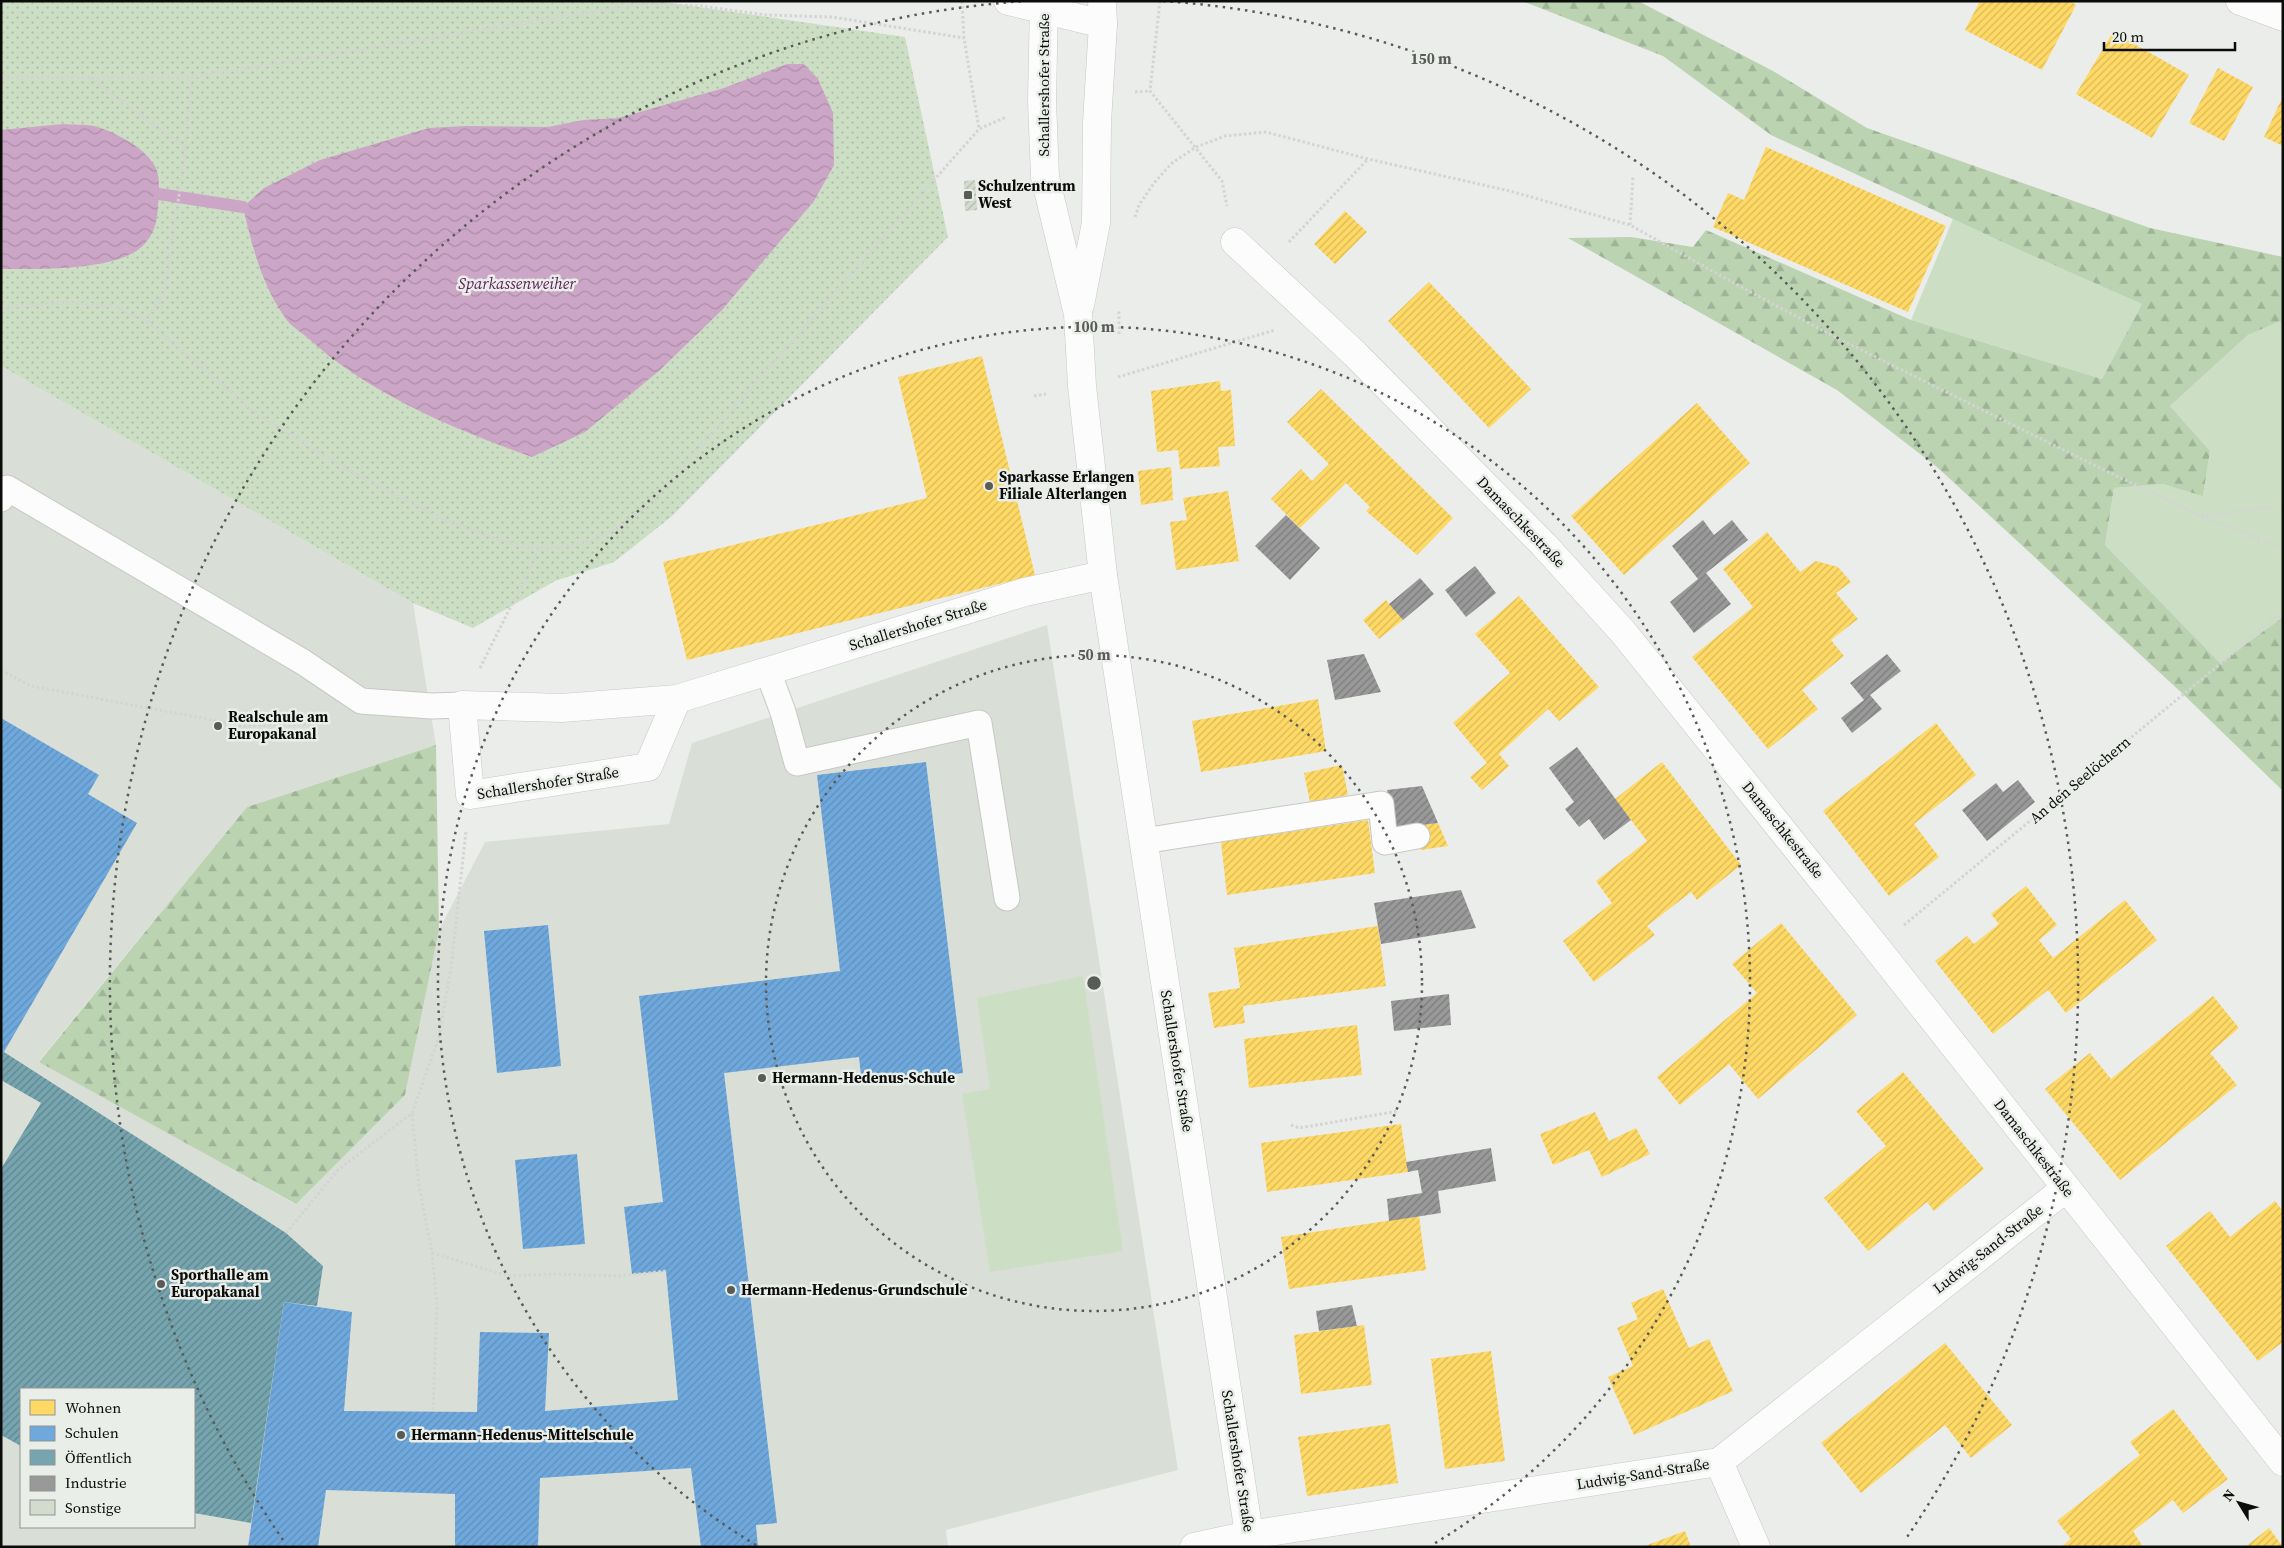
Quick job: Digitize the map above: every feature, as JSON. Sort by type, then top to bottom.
[{"type":"street","points":[[1008,1],[1102,13]]},
{"type":"street","points":[[2240,1],[2283,17]]},
{"type":"street","name":"Schallershofer Straße","points":[[1044,5],[1042,100],[1045,177],[1078,314],[1082,386],[1103,575],[1250,1541]]},
{"type":"street","name":"Schallershofer Straße","points":[[1078,314],[1096,223],[1097,122],[1102,13]]},
{"type":"street","name":"Damaschkestraße","points":[[1235,242],[1355,354],[1544,545],[1623,632],[2283,1462]]},
{"type":"street","name":"Schallershofer Straße","points":[[677,699],[648,767],[470,795],[470,704],[562,708],[677,699],[1024,592],[1103,575]]},
{"type":"street","name":"Ludwig-Sand-Straße","points":[[1194,1547],[1250,1541],[1718,1462],[2066,1188]]},
{"type":"street","points":[[1718,1462],[1756,1547]]},
{"type":"lane","points":[[1,499],[7,488],[303,662],[361,702],[432,706],[470,704]]},
{"type":"lane","points":[[768,672],[783,712],[797,763],[979,723],[1007,898]]},
{"type":"lane","points":[[1143,841],[1381,804],[1385,842],[1417,836]]},
{"type":"path","points":[[1,307],[68,302],[111,306],[146,320],[252,410],[367,480],[442,519],[522,547],[563,547],[593,540],[625,524],[659,493],[979,129],[964,38],[962,1]]},
{"type":"path","points":[[1160,1],[1150,90],[1222,181],[1235,242]]},
{"type":"path","points":[[1,78],[192,77],[641,4],[700,6],[766,15],[832,17],[964,38]]},
{"type":"path","points":[[89,77],[185,147]]},
{"type":"path","points":[[146,320],[162,295],[182,177],[192,77]]},
{"type":"path","points":[[1133,221],[1139,205],[1154,183],[1172,163],[1196,147],[1225,136],[1266,132],[1368,159],[1510,191],[1630,225],[1835,337],[2201,516],[2283,548]]},
{"type":"path","points":[[1264,268],[1368,159]]},
{"type":"path","points":[[1630,225],[1633,176]]},
{"type":"path","points":[[1119,308],[1119,337]]},
{"type":"path","points":[[1034,396],[1119,376],[1316,318]]},
{"type":"path","points":[[1119,367],[1119,376]]},
{"type":"path","points":[[2201,516],[2283,506]]},
{"type":"path","points":[[470,704],[478,672],[540,548]]},
{"type":"path","name":"An den Seelöchern","points":[[1876,948],[2283,612]]},
{"type":"path","points":[[1,670],[31,686],[244,726],[313,724]]},
{"type":"path","points":[[433,1410],[437,1305],[432,1253],[418,1186],[412,1113],[439,1037],[451,968],[470,795]]},
{"type":"path","points":[[1291,1125],[1299,1128],[1399,1112]]},
{"type":"path","points":[[286,1233],[338,1170],[412,1113]]},
{"type":"path","points":[[432,1253],[508,1276],[552,1274],[620,1276],[666,1271]]},
{"type":"shaded area","name":"Hermann-Hedenus-Schule","points":[[1,366],[413,603],[436,745],[247,807],[39,1061],[295,1204],[405,1095],[439,930],[485,842],[669,824],[692,743],[1047,625],[1178,1470],[946,1530],[948,1547],[1,1547]]},
{"type":"green space","points":[[1,1],[657,1],[905,37],[948,237],[671,517],[614,562],[555,581],[473,628],[413,603],[1,366]]},
{"type":"green space","points":[[1522,1],[1638,1],[1773,71],[1867,128],[2150,228],[2283,257],[2283,320],[2248,335],[2170,406],[2210,451],[2203,496],[2163,484],[2114,488],[2105,545],[2220,663],[2283,617],[2283,791],[2184,695],[1937,467],[1837,390],[1568,238],[1631,237],[1693,247],[1706,230],[1911,320],[2102,379],[2142,304],[1771,135],[1663,56]]},
{"type":"green space","points":[[1953,219],[2142,304],[2102,379],[1911,320]]},
{"type":"green space","points":[[2283,320],[2283,617],[2220,663],[2105,545],[2114,488],[2163,484],[2203,495],[2210,451],[2170,406],[2248,335]]},
{"type":"green space","points":[[436,745],[439,930],[405,1095],[296,1204],[39,1062],[247,807]]},
{"type":"green space","points":[[1083,976],[1123,1251],[990,1272],[962,1094],[990,1089],[977,998]]},
{"type":"water","name":"Sparkassenweiher","points":[[787,64],[804,64],[818,79],[833,113],[834,165],[814,201],[722,310],[660,370],[585,432],[532,457],[444,422],[386,394],[359,377],[333,359],[286,319],[263,277],[243,207],[264,188],[320,160],[429,128],[466,126],[548,127],[583,120],[619,118],[724,88]]},
{"type":"water","points":[[63,124],[90,125],[111,132],[130,142],[147,156],[153,163],[159,179],[158,212],[154,229],[148,240],[139,249],[110,261],[73,267],[1,269],[1,130]]},
{"type":"building: Wohnen","points":[[1980,1],[2070,1],[2076,5],[2042,70],[1965,30]]},
{"type":"building: Wohnen","points":[[2113,32],[2189,75],[2152,138],[2076,94]]},
{"type":"building: Wohnen","points":[[2218,68],[2253,87],[2224,141],[2189,123]]},
{"type":"building: Wohnen","points":[[2283,96],[2283,146],[2264,137]]},
{"type":"building: Wohnen","points":[[1766,147],[1946,226],[1908,312],[1713,227],[1728,193],[1744,200]]},
{"type":"building: Wohnen","points":[[1345,211],[1367,232],[1335,264],[1314,244]]},
{"type":"building: Wohnen","points":[[1429,282],[1531,389],[1489,428],[1388,321]]},
{"type":"building: Wohnen","points":[[982,356],[1035,575],[687,660],[663,562],[927,498],[898,377]]},
{"type":"building: Wohnen","points":[[1220,381],[1221,391],[1231,390],[1235,446],[1218,447],[1220,466],[1180,469],[1178,450],[1157,452],[1151,391]]},
{"type":"building: Wohnen","points":[[1321,389],[1453,518],[1417,555],[1366,511],[1370,507],[1346,483],[1300,528],[1271,499],[1301,469],[1312,481],[1329,464],[1287,422]]},
{"type":"building: Wohnen","points":[[1697,403],[1750,463],[1624,575],[1571,516]]},
{"type":"building: Wohnen","points":[[1171,467],[1173,500],[1141,505],[1138,471]]},
{"type":"building: Wohnen","points":[[1228,491],[1239,561],[1176,570],[1170,522],[1187,520],[1183,498]]},
{"type":"building: Wohnen","points":[[1767,532],[1800,572],[1816,561],[1838,567],[1851,582],[1836,593],[1858,619],[1831,640],[1844,656],[1802,690],[1818,709],[1768,749],[1692,657],[1753,607],[1723,569]]},
{"type":"building: Wohnen","points":[[1519,596],[1599,687],[1559,721],[1548,709],[1499,754],[1509,766],[1482,790],[1470,777],[1487,763],[1453,723],[1510,673],[1475,634]]},
{"type":"building: Wohnen","points":[[1386,600],[1403,620],[1379,639],[1363,620]]},
{"type":"building: Wohnen","points":[[1318,699],[1326,751],[1201,772],[1192,721]]},
{"type":"building: Wohnen","points":[[1936,723],[1976,775],[1914,824],[1939,857],[1889,896],[1823,811]]},
{"type":"building: Wohnen","points":[[1662,762],[1741,865],[1697,900],[1691,892],[1647,926],[1655,935],[1594,982],[1563,941],[1612,903],[1596,881],[1647,841],[1615,799]]},
{"type":"building: Wohnen","points":[[1342,765],[1348,795],[1310,802],[1304,773]]},
{"type":"building: Wohnen","points":[[1368,820],[1375,873],[1227,895],[1221,842]]},
{"type":"building: Wohnen","points":[[1438,823],[1448,846],[1421,850],[1417,825]]},
{"type":"building: Wohnen","points":[[2026,886],[2057,925],[2039,940],[2053,958],[2125,900],[2157,940],[2066,1013],[2048,990],[1993,1034],[1935,961],[1967,936],[1974,944],[1999,924],[1991,914]]},
{"type":"building: Wohnen","points":[[1781,923],[1857,1015],[1758,1099],[1729,1064],[1680,1105],[1657,1077],[1757,993],[1732,964]]},
{"type":"building: Wohnen","points":[[1378,926],[1386,986],[1243,1006],[1245,1023],[1214,1028],[1208,993],[1240,988],[1234,948]]},
{"type":"building: Wohnen","points":[[2213,996],[2239,1028],[2210,1053],[2237,1085],[2120,1180],[2045,1089],[2090,1053],[2111,1079]]},
{"type":"building: Wohnen","points":[[1357,1025],[1362,1075],[1249,1088],[1244,1039]]},
{"type":"building: Wohnen","points":[[1903,1072],[1984,1169],[1934,1211],[1927,1202],[1868,1251],[1824,1198],[1886,1146],[1856,1111]]},
{"type":"building: Wohnen","points":[[1595,1112],[1609,1141],[1636,1128],[1650,1154],[1602,1177],[1589,1150],[1553,1165],[1540,1134]]},
{"type":"building: Wohnen","points":[[1401,1124],[1408,1172],[1267,1192],[1261,1143]]},
{"type":"building: Wohnen","points":[[2275,1201],[2283,1211],[2283,1342],[2258,1361],[2166,1246],[2210,1211],[2230,1237]]},
{"type":"building: Wohnen","points":[[1419,1216],[1426,1270],[1289,1289],[1281,1237]]},
{"type":"building: Wohnen","points":[[1663,1289],[1689,1348],[1709,1339],[1733,1391],[1634,1435],[1608,1377],[1633,1366],[1617,1328],[1638,1319],[1631,1303]]},
{"type":"building: Wohnen","points":[[1364,1325],[1372,1385],[1301,1394],[1294,1335]]},
{"type":"building: Wohnen","points":[[1945,1343],[2012,1425],[1971,1458],[1945,1425],[1861,1493],[1821,1443]]},
{"type":"building: Wohnen","points":[[1491,1351],[1505,1461],[1445,1469],[1431,1359]]},
{"type":"building: Wohnen","points":[[2173,1409],[2228,1479],[2183,1513],[2173,1500],[2133,1531],[2143,1547],[2061,1547],[2071,1539],[2057,1521],[2140,1455],[2130,1442]]},
{"type":"building: Wohnen","points":[[1390,1424],[1398,1483],[1307,1496],[1298,1437]]},
{"type":"building: Wohnen","points":[[2269,1528],[2283,1547],[2245,1547]]},
{"type":"building: Wohnen","points":[[1685,1531],[1691,1547],[1642,1547]]},
{"type":"building: Schulen","points":[[1,718],[99,775],[88,794],[137,823],[1,1057]]},
{"type":"building: Schulen","points":[[926,762],[963,1073],[862,1085],[859,1057],[724,1073],[777,1523],[756,1525],[758,1547],[701,1547],[691,1468],[540,1478],[538,1547],[455,1547],[455,1494],[326,1490],[318,1547],[248,1547],[284,1302],[352,1312],[344,1411],[477,1412],[480,1332],[549,1333],[545,1411],[678,1400],[666,1271],[632,1274],[624,1207],[663,1202],[639,996],[840,971],[817,775]]},
{"type":"building: Schulen","points":[[548,925],[561,1066],[497,1073],[484,931]]},
{"type":"building: Schulen","points":[[577,1154],[585,1244],[523,1249],[515,1160]]},
{"type":"building: Öffentlich","name":"Sporthalle am Europakanal","points":[[4,1052],[286,1233],[323,1266],[317,1306],[284,1302],[251,1523],[195,1513],[195,1388],[20,1388],[20,1445],[1,1435],[1,1169],[41,1103],[1,1080],[1,1057]]},
{"type":"building: Industrie","points":[[1286,515],[1320,548],[1290,580],[1255,546]]},
{"type":"building: Industrie","points":[[1703,520],[1714,535],[1732,520],[1748,540],[1706,573],[1731,604],[1694,633],[1670,602],[1698,579],[1672,546]]},
{"type":"building: Industrie","points":[[1475,566],[1496,593],[1466,617],[1445,590]]},
{"type":"building: Industrie","points":[[1420,578],[1434,594],[1403,620],[1389,604]]},
{"type":"building: Industrie","points":[[1364,654],[1381,692],[1335,700],[1327,660]]},
{"type":"building: Industrie","points":[[1887,654],[1901,671],[1870,695],[1882,709],[1852,733],[1841,718],[1864,700],[1850,683]]},
{"type":"building: Industrie","points":[[1577,747],[1631,820],[1604,840],[1589,819],[1579,827],[1565,809],[1574,802],[1549,768]]},
{"type":"building: Industrie","points":[[2018,780],[2035,802],[1987,841],[1962,810],[1996,783],[2003,792]]},
{"type":"building: Industrie","points":[[1422,786],[1438,823],[1395,828],[1387,790]]},
{"type":"building: Industrie","points":[[1461,890],[1476,928],[1381,944],[1374,903]]},
{"type":"building: Industrie","points":[[1449,994],[1451,1025],[1394,1031],[1391,1001]]},
{"type":"building: Industrie","points":[[1491,1148],[1496,1181],[1438,1191],[1441,1213],[1389,1221],[1387,1199],[1422,1193],[1418,1170],[1408,1172],[1406,1162]]},
{"type":"building: Industrie","points":[[1352,1305],[1357,1326],[1319,1331],[1316,1311]]},
{"type":"building: Sonstige","points":[[975,180],[977,210],[965,211],[964,181]]},
{"type":"waterway","points":[[159,194],[243,207]]},
{"type":"place","name":"Schulzentrum West","points":[[968,195]]},
{"type":"place","name":"Sparkasse Erlangen Filiale Alterlangen","points":[[989,486]]},
{"type":"place","name":"Realschule am Europakanal","points":[[218,726]]},
{"type":"place","name":"Hermann-Hedenus-Schule","points":[[762,1078]]},
{"type":"place","name":"Sporthalle am Europakanal","points":[[161,1284]]},
{"type":"place","name":"Hermann-Hedenus-Grundschule","points":[[731,1290]]},
{"type":"place","name":"Hermann-Hedenus-Mittelschule","points":[[401,1435]]}]
